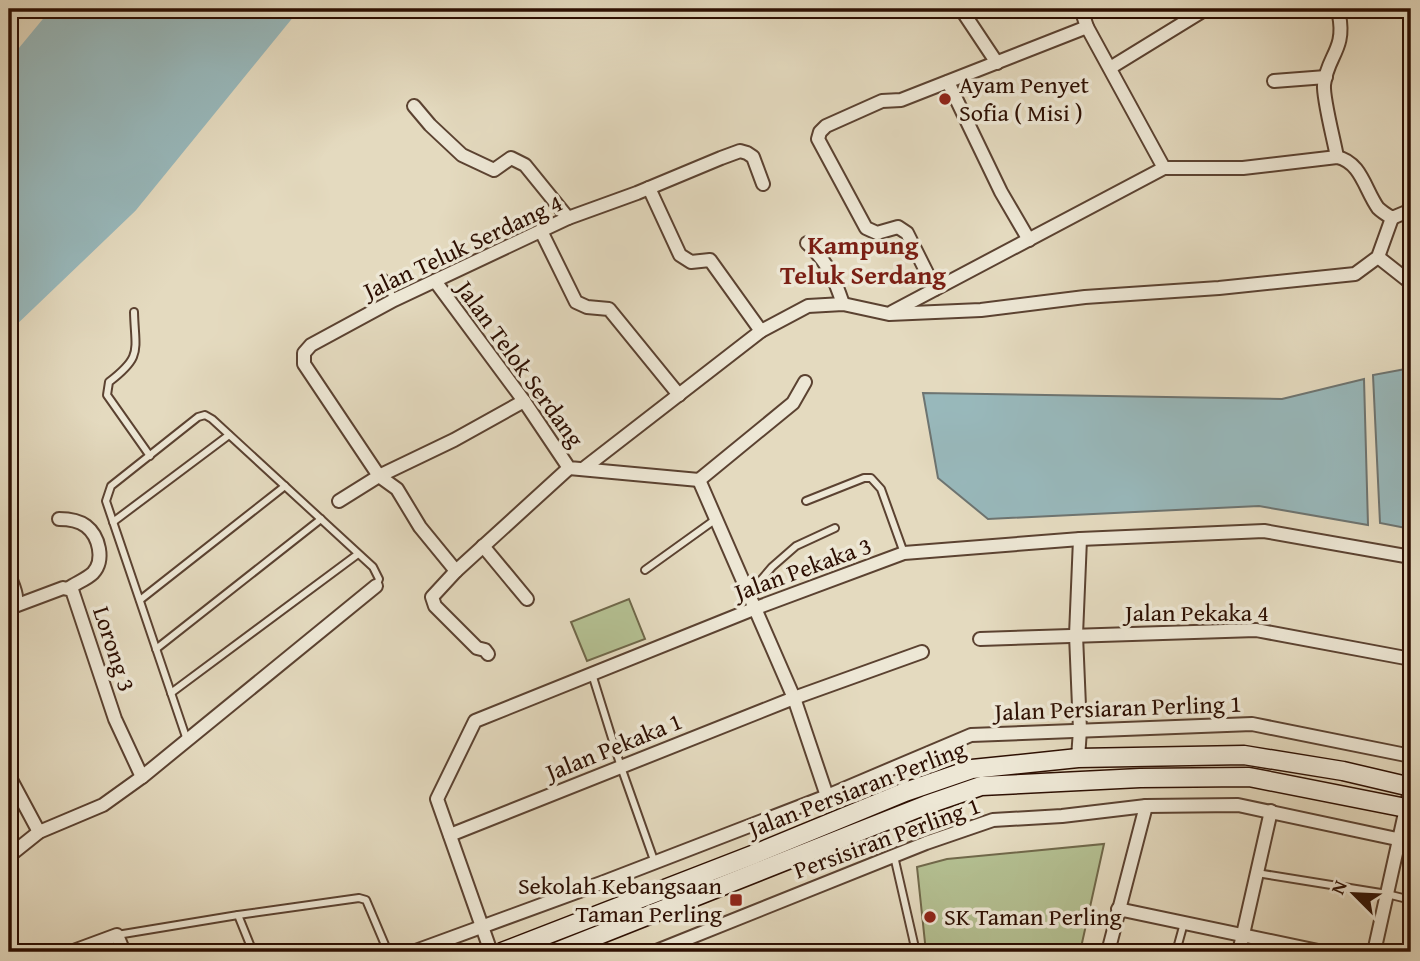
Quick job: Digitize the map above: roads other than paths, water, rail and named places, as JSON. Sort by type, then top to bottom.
[{"type":"main road","name":"Jalan Persiaran Perling","points":[[502,952],[755,854],[905,792],[961,773],[1006,764],[1078,758],[1244,755],[1343,771],[1411,787]]},
{"type":"main road","name":"Jalan Persiaran Perling","points":[[556,952],[926,805],[981,786],[1249,777],[1409,808]]},
{"type":"street","points":[[961,9],[997,63]]},
{"type":"street","points":[[1081,9],[1087,27],[1164,168]]},
{"type":"street","points":[[1110,68],[1206,9]]},
{"type":"street","points":[[1337,157],[1324,89],[1341,38],[1339,15]]},
{"type":"street","points":[[935,289],[907,233],[898,228],[877,233],[866,228],[818,139],[820,132],[826,126],[882,101],[901,100],[1087,27]]},
{"type":"street","points":[[1275,81],[1326,77]]},
{"type":"street","points":[[948,82],[996,182],[1029,240]]},
{"type":"street","points":[[414,106],[461,155],[494,170],[511,159],[525,165],[568,218]]},
{"type":"street","name":"Jalan Teluk Serdang 4","points":[[380,475],[304,364],[304,353],[312,345],[394,300],[568,218],[740,151],[753,157],[763,184]]},
{"type":"street","points":[[889,313],[1164,168],[1243,168],[1337,157],[1354,164],[1380,210],[1392,218]]},
{"type":"street","points":[[649,188],[680,255],[691,262],[710,260],[761,331]]},
{"type":"street","points":[[1392,218],[1411,211]]},
{"type":"street","points":[[583,469],[761,331],[808,306],[843,304],[889,313],[981,310],[1085,297],[1219,288],[1355,274],[1378,257],[1392,218]]},
{"type":"street","points":[[541,231],[576,302],[587,307],[609,309],[679,395]]},
{"type":"street","points":[[807,243],[822,257],[834,276],[843,304]]},
{"type":"street","points":[[1378,257],[1411,283]]},
{"type":"street","name":"Jalan Telok Serdang","points":[[435,281],[524,401],[569,468],[699,480]]},
{"type":"street","points":[[806,382],[793,403],[699,480],[794,698],[827,796]]},
{"type":"street","points":[[338,502],[380,475],[454,440],[524,401]]},
{"type":"street","points":[[488,654],[477,648],[433,603],[432,597],[456,571],[569,468]]},
{"type":"street","points":[[380,475],[397,489],[420,527],[456,571]]},
{"type":"street","points":[[59,519],[85,525],[99,544],[98,563],[94,572],[69,588]]},
{"type":"street","name":"Jalan Pekaka 3","points":[[491,952],[437,799],[475,721],[756,608],[904,554],[1080,539],[1264,531],[1411,558]]},
{"type":"street","points":[[1078,758],[1080,730],[1076,635],[1080,539]]},
{"type":"street","points":[[483,546],[527,599]]},
{"type":"street","points":[[9,575],[17,598],[12,609]]},
{"type":"street","points":[[9,856],[39,832],[103,805],[142,777],[376,586]]},
{"type":"street","name":"Lorong 3","points":[[12,609],[63,588],[69,588],[76,597],[115,719],[142,777]]},
{"type":"street","name":"Jalan Pekaka 4","points":[[980,639],[1256,630],[1411,659]]},
{"type":"street","name":"Jalan Pekaka 1","points":[[450,835],[794,698],[922,652]]},
{"type":"street","name":"Jalan Persiaran Perling 1","points":[[482,926],[827,796],[971,735],[1252,724],[1411,756]]},
{"type":"street","points":[[9,776],[39,832]]},
{"type":"street","points":[[1374,952],[1387,894],[1406,840],[1411,787]]},
{"type":"street","points":[[1108,952],[1146,806],[1238,805],[1406,840]]},
{"type":"street","name":"Persisiran Perling 1","points":[[654,952],[894,856],[993,820],[1062,816],[1146,806]]},
{"type":"street","points":[[1239,952],[1271,811]]},
{"type":"street","points":[[1118,909],[1323,952]]},
{"type":"street","points":[[413,952],[482,926]]},
{"type":"street","points":[[71,952],[117,935],[124,952]]},
{"type":"lane","points":[[384,278],[394,300]]},
{"type":"lane","points":[[134,312],[135,354],[129,366],[109,382],[107,395],[150,456]]},
{"type":"lane","points":[[187,740],[106,501],[111,486],[198,417],[205,415],[378,573],[376,586]]},
{"type":"lane","points":[[113,522],[229,435]]},
{"type":"lane","points":[[806,501],[864,478],[871,478],[881,489],[904,554]]},
{"type":"lane","points":[[140,600],[285,486]]},
{"type":"lane","points":[[156,649],[321,519]]},
{"type":"lane","points":[[645,570],[716,519]]},
{"type":"lane","points":[[749,594],[772,567],[796,546],[835,528]]},
{"type":"lane","points":[[171,693],[358,554]]},
{"type":"lane","points":[[592,674],[655,863]]},
{"type":"lane","points":[[894,856],[916,952]]},
{"type":"lane","points":[[1257,873],[1411,900]]},
{"type":"lane","points":[[117,935],[359,898],[366,900],[388,952]]},
{"type":"lane","points":[[238,915],[253,952]]},
{"type":"lane","points":[[1176,952],[1184,923]]},
{"type":"water","points":[[66,9],[285,9],[127,203],[9,316],[9,78]]},
{"type":"water","points":[[1411,368],[1411,529],[1380,523],[1373,375]]},
{"type":"water","points":[[1364,379],[1368,525],[1259,506],[988,519],[938,478],[923,393],[1282,399]]},
{"type":"waterway","points":[[9,78],[66,9]]},
{"type":"waterway","points":[[9,316],[127,203],[285,9]]},
{"type":"place","name":"Ayam Penyet Sofia ( Misi )","points":[[945,99]]},
{"type":"place","name":"Sekolah Kebangsaan Taman Perling","points":[[736,900]]},
{"type":"place","name":"SK Taman Perling","points":[[930,917]]},
{"type":"district","name":"Kampung Teluk Serdang","points":[[863,260]]}]
